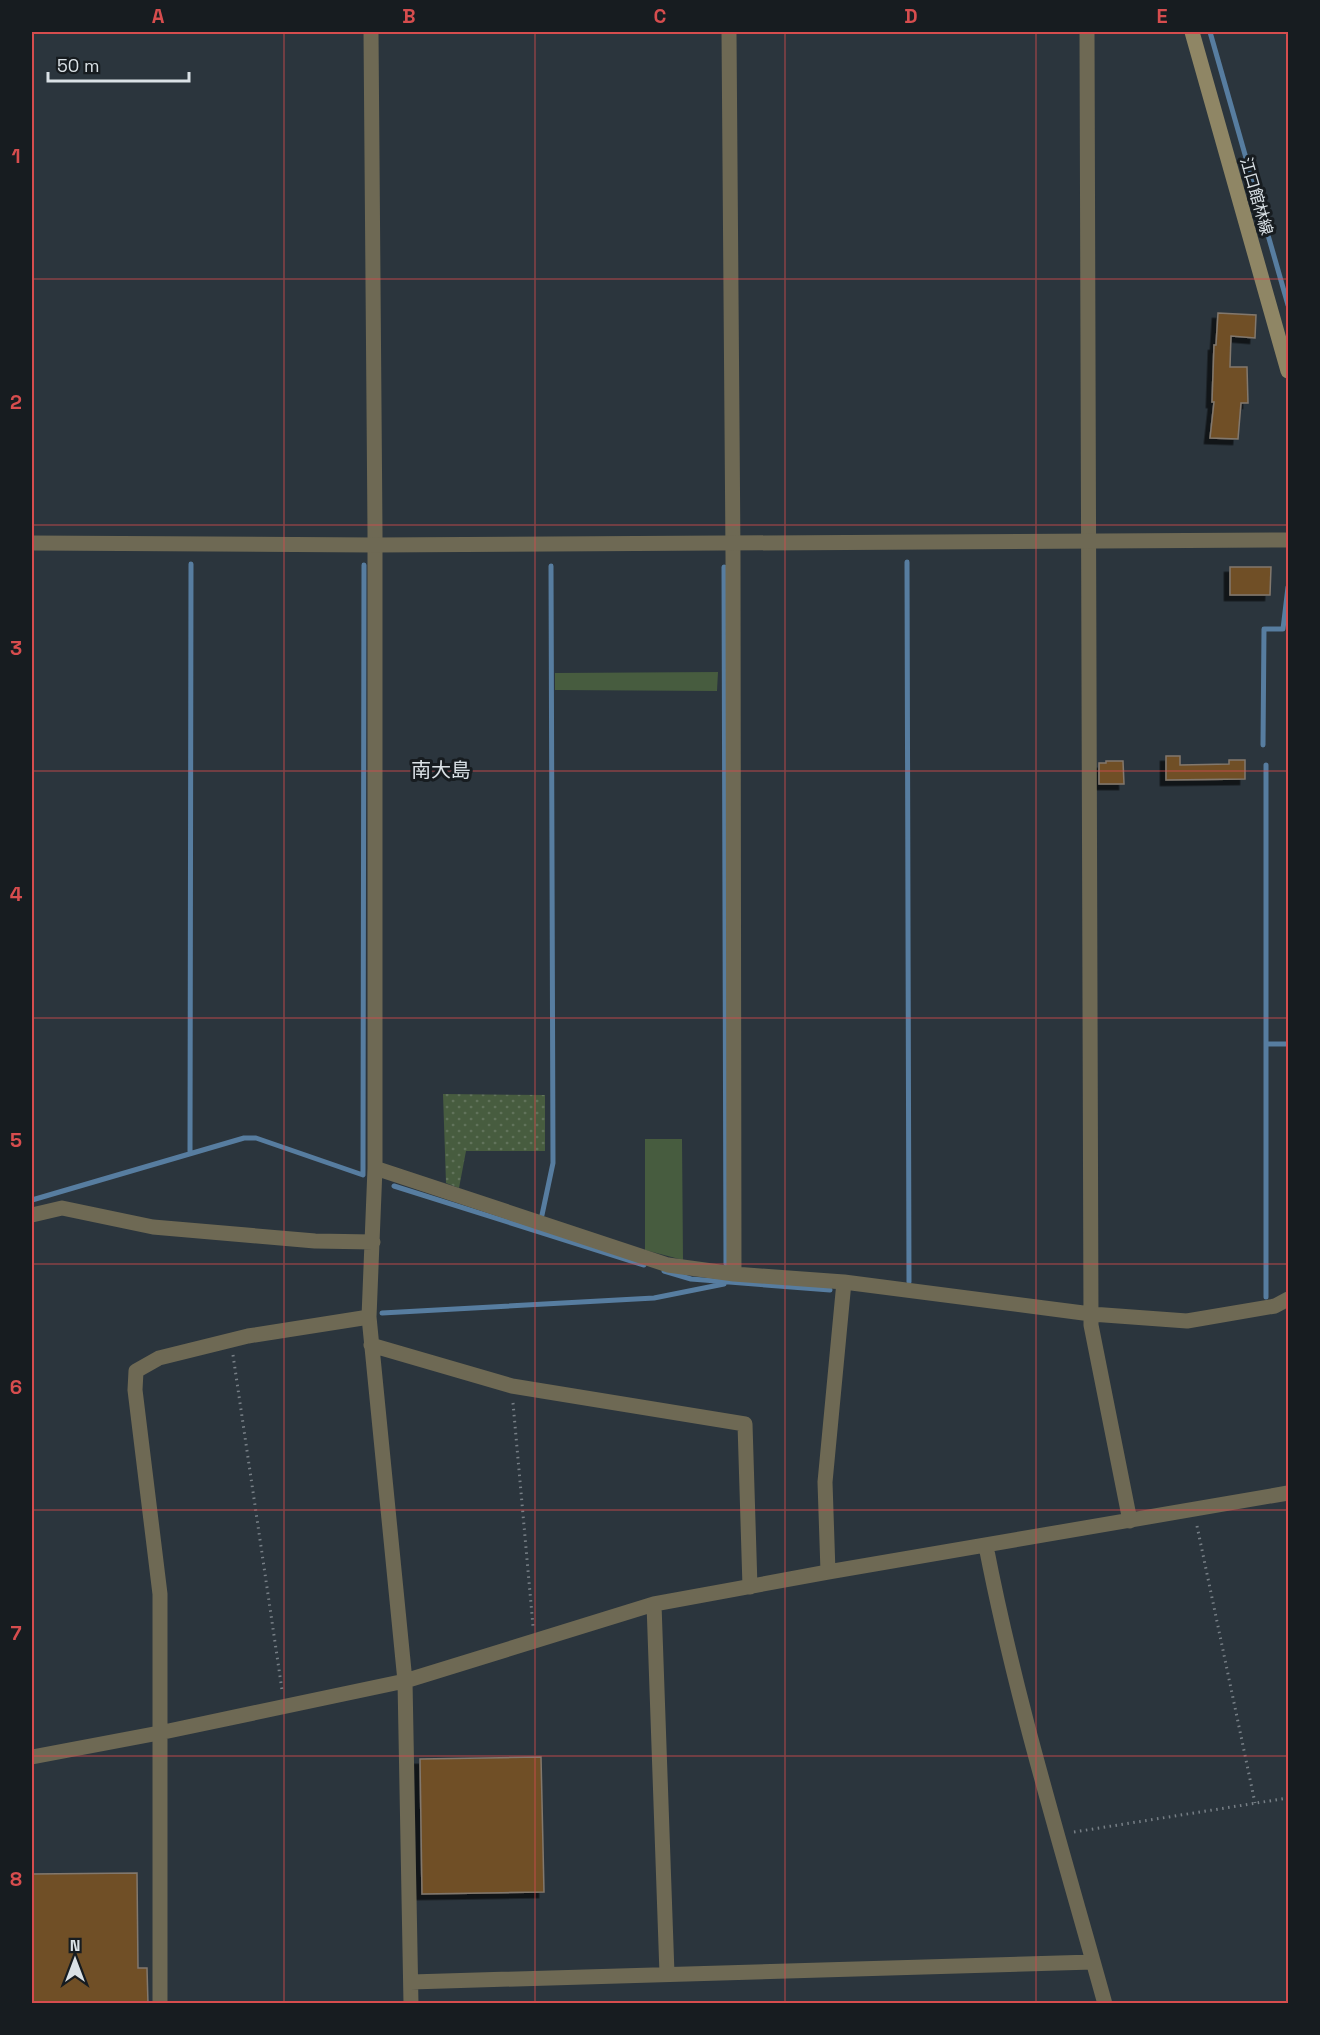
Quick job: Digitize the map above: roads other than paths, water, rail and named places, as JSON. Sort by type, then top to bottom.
[{"type":"main road","name":"江口館林線","points":[[1192,32],[1288,371]]},
{"type":"street","points":[[371,32],[375,545],[375,1168],[369,1317],[405,1682],[411,2004]]},
{"type":"street","points":[[729,32],[734,1275]]},
{"type":"street","points":[[1087,32],[1091,1325],[1130,1521]]},
{"type":"street","points":[[32,543],[375,545],[1288,540]]},
{"type":"street","points":[[375,1168],[668,1265],[734,1275],[844,1282],[1091,1314],[1187,1321],[1275,1306],[1288,1299]]},
{"type":"street","points":[[32,1215],[62,1208],[153,1227],[315,1241],[373,1242]]},
{"type":"street","points":[[828,1572],[825,1482],[844,1282]]},
{"type":"street","points":[[160,2004],[160,1594],[135,1390],[136,1371],[159,1358],[230,1340],[369,1317]]},
{"type":"street","points":[[371,1345],[512,1386],[745,1424],[750,1587]]},
{"type":"street","points":[[32,1757],[405,1682],[654,1604],[1288,1493]]},
{"type":"street","points":[[986,1546],[998,1608],[1105,2004]]},
{"type":"street","points":[[654,1604],[667,1974]]},
{"type":"street","points":[[411,1982],[1093,1962]]},
{"type":"waterway","points":[[1210,32],[1288,305]]},
{"type":"waterway","points":[[907,562],[909,1282]]},
{"type":"waterway","points":[[190,1154],[191,564]]},
{"type":"waterway","points":[[32,1200],[244,1138],[256,1138],[363,1175],[364,565]]},
{"type":"waterway","points":[[542,1215],[553,1163],[551,566]]},
{"type":"waterway","points":[[724,567],[726,1264]]},
{"type":"waterway","points":[[1263,745],[1264,629],[1283,629],[1288,587]]},
{"type":"waterway","points":[[1266,765],[1266,1297]]},
{"type":"waterway","points":[[1266,1044],[1288,1044]]},
{"type":"waterway","points":[[394,1186],[644,1265]]},
{"type":"waterway","points":[[664,1271],[691,1279],[830,1290]]},
{"type":"waterway","points":[[382,1313],[654,1298],[724,1284]]},
{"type":"district","name":"南大島","points":[[441,770]]}]
